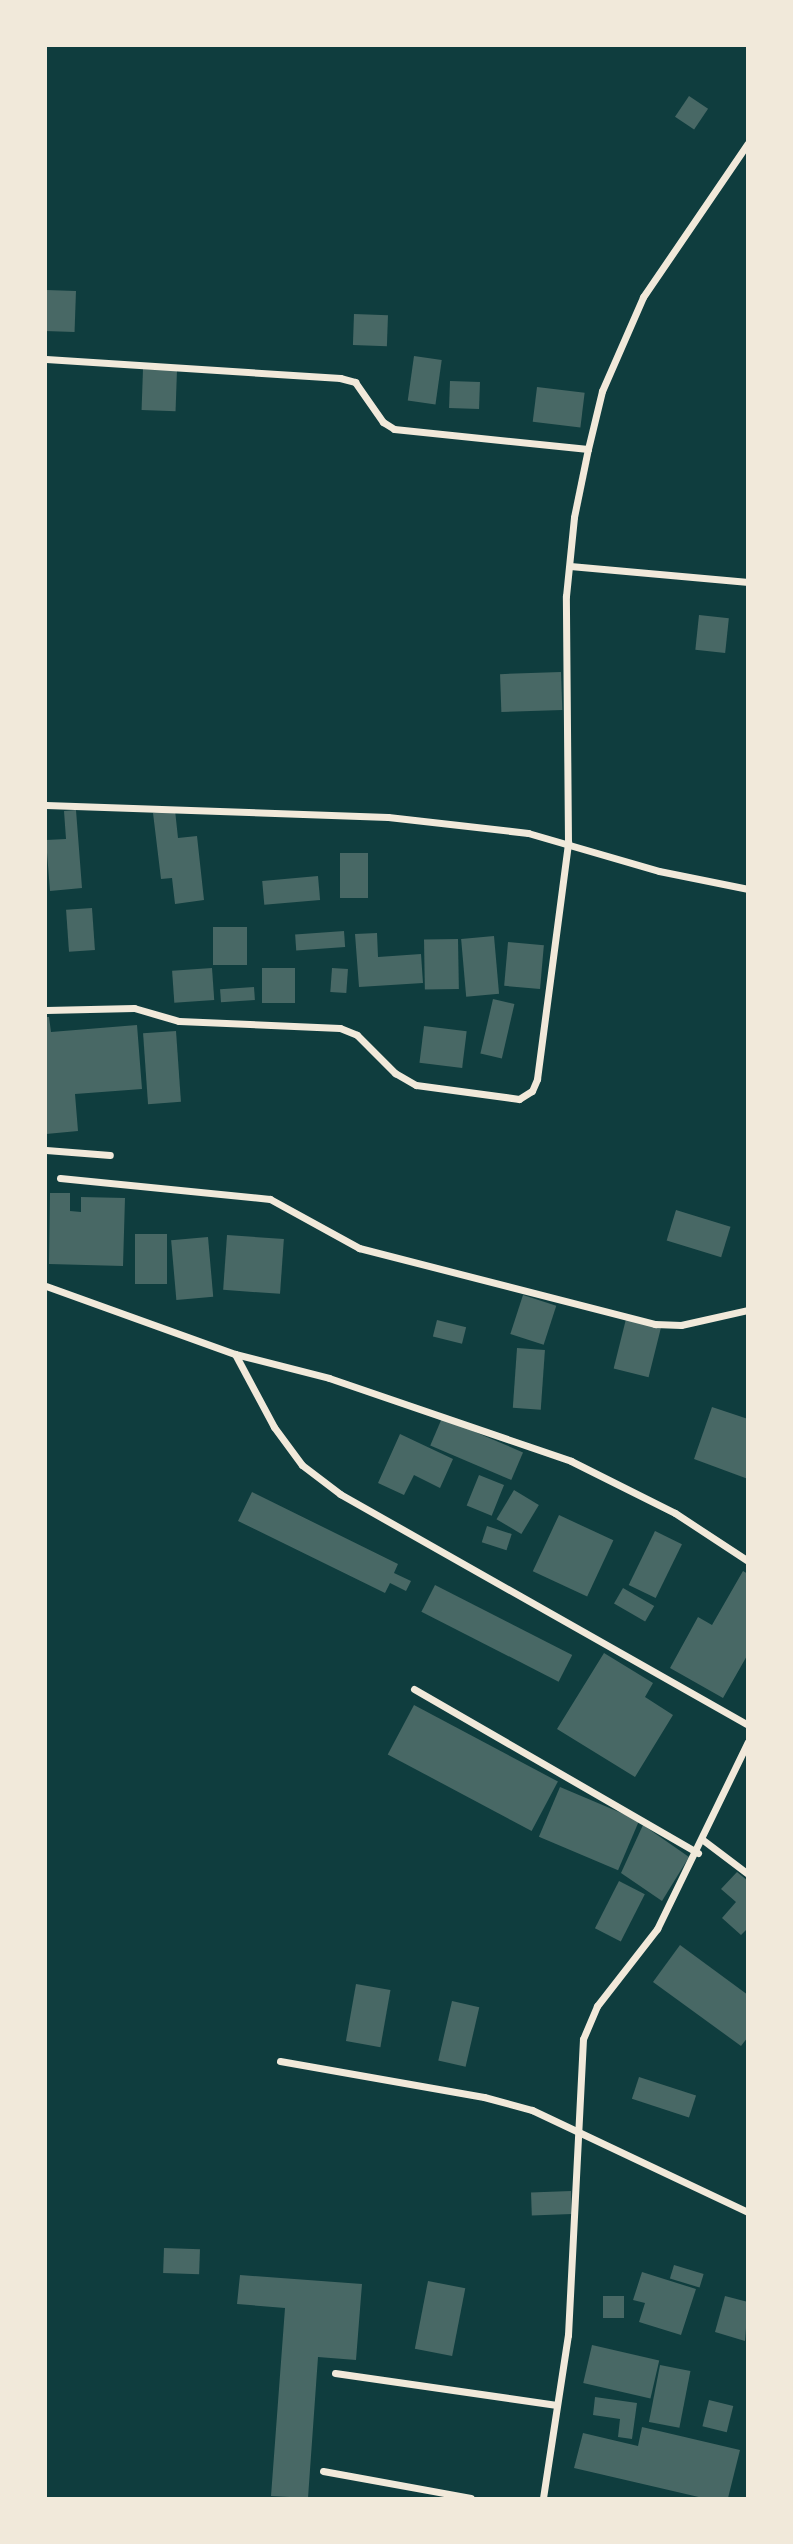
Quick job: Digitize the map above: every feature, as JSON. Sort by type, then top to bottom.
[{"type":"street","points":[[46,1010],[134,1009],[179,1021],[340,1028],[357,1035],[395,1073],[416,1085],[519,1099],[532,1091],[537,1080],[568,842],[570,566],[574,517],[588,449],[602,391],[643,297],[747,143]]},
{"type":"street","points":[[46,359],[340,378],[355,382],[383,422],[394,429],[588,449]]},
{"type":"street","points":[[570,566],[747,582]]},
{"type":"street","points":[[46,805],[388,817],[568,842],[659,871],[747,889]]},
{"type":"street","points":[[46,1150],[110,1155]]},
{"type":"street","points":[[60,1178],[270,1199],[359,1248],[655,1324],[681,1325],[747,1310]]},
{"type":"street","points":[[46,1286],[235,1354],[329,1378],[570,1461],[675,1513],[747,1561]]},
{"type":"street","points":[[235,1354],[274,1427],[302,1465],[341,1494],[747,1725]]},
{"type":"street","points":[[414,1689],[698,1853]]},
{"type":"street","points":[[542,2498],[568,2335],[581,2130],[583,2039],[597,2006],[657,1929],[698,1853],[747,1742]]},
{"type":"street","points":[[703,1840],[747,1874]]},
{"type":"street","points":[[279,2061],[400,2086],[484,2097],[581,2130],[747,2212]]},
{"type":"street","points":[[335,2373],[557,2405]]},
{"type":"street","points":[[323,2471],[471,2498]]},
{"type":"building","points":[[689,96],[708,109],[694,130],[675,117]]},
{"type":"building","points":[[46,290],[76,291],[75,332],[46,331]]},
{"type":"building","points":[[354,314],[388,315],[387,346],[353,345]]},
{"type":"building","points":[[414,356],[442,360],[435,404],[408,401]]},
{"type":"building","points":[[143,369],[177,370],[176,411],[142,410]]},
{"type":"building","points":[[450,381],[480,382],[479,409],[449,408]]},
{"type":"building","points":[[537,387],[585,393],[580,428],[533,422]]},
{"type":"building","points":[[699,615],[729,618],[725,653],[695,650]]},
{"type":"building","points":[[561,672],[562,710],[501,712],[500,674]]},
{"type":"building","points":[[76,810],[82,888],[50,891],[46,840],[66,839],[64,811]]},
{"type":"building","points":[[175,810],[178,838],[197,836],[204,900],[175,904],[172,878],[161,879],[153,813]]},
{"type":"building","points":[[340,853],[368,853],[368,898],[340,898]]},
{"type":"building","points":[[318,876],[320,900],[264,905],[262,881]]},
{"type":"building","points":[[92,908],[95,950],[69,952],[66,910]]},
{"type":"building","points":[[213,927],[247,927],[247,965],[213,965]]},
{"type":"building","points":[[344,931],[345,947],[296,950],[295,934]]},
{"type":"building","points":[[377,933],[378,957],[421,954],[423,983],[359,987],[355,934]]},
{"type":"building","points":[[494,936],[499,994],[466,997],[461,939]]},
{"type":"building","points":[[458,939],[459,989],[425,990],[424,940]]},
{"type":"building","points":[[508,942],[544,945],[540,989],[504,986]]},
{"type":"building","points":[[212,968],[214,1000],[174,1003],[172,971]]},
{"type":"building","points":[[262,968],[295,968],[295,1003],[262,1003]]},
{"type":"building","points":[[332,968],[348,969],[346,993],[330,992]]},
{"type":"building","points":[[254,987],[255,1000],[221,1002],[220,989]]},
{"type":"building","points":[[493,999],[514,1004],[502,1059],[480,1054]]},
{"type":"building","points":[[46,1017],[49,1017],[51,1032],[137,1025],[142,1089],[75,1094],[78,1131],[46,1134]]},
{"type":"building","points":[[424,1026],[467,1031],[462,1068],[419,1063]]},
{"type":"building","points":[[176,1031],[181,1102],[148,1104],[143,1033]]},
{"type":"building","points":[[50,1193],[70,1193],[70,1211],[81,1212],[81,1197],[125,1198],[123,1266],[49,1264]]},
{"type":"building","points":[[676,1210],[731,1227],[721,1257],[667,1241]]},
{"type":"building","points":[[135,1234],[167,1234],[167,1284],[135,1284]]},
{"type":"building","points":[[227,1235],[284,1239],[280,1294],[223,1290]]},
{"type":"building","points":[[208,1237],[213,1297],[176,1300],[171,1240]]},
{"type":"building","points":[[523,1295],[556,1306],[544,1345],[510,1334]]},
{"type":"building","points":[[626,1319],[661,1328],[649,1377],[614,1368]]},
{"type":"building","points":[[437,1320],[466,1327],[462,1344],[433,1336]]},
{"type":"building","points":[[517,1348],[545,1350],[541,1410],[513,1408]]},
{"type":"building","points":[[712,1407],[748,1419],[748,1479],[694,1459]]},
{"type":"building","points":[[442,1418],[523,1452],[511,1480],[430,1446]]},
{"type":"building","points":[[400,1434],[453,1459],[440,1488],[414,1475],[404,1495],[378,1483]]},
{"type":"building","points":[[479,1475],[504,1485],[492,1516],[467,1506]]},
{"type":"building","points":[[514,1490],[539,1505],[521,1534],[496,1519]]},
{"type":"building","points":[[252,1492],[398,1564],[394,1573],[411,1581],[406,1591],[390,1583],[385,1593],[238,1521]]},
{"type":"building","points":[[559,1515],[613,1540],[587,1597],[533,1571]]},
{"type":"building","points":[[487,1526],[512,1534],[506,1550],[482,1542]]},
{"type":"building","points":[[655,1531],[682,1544],[656,1598],[629,1585]]},
{"type":"building","points":[[743,1571],[748,1574],[748,1654],[723,1698],[670,1668],[698,1617],[712,1625]]},
{"type":"building","points":[[435,1585],[572,1655],[559,1682],[421,1612]]},
{"type":"building","points":[[623,1588],[654,1606],[645,1622],[614,1604]]},
{"type":"building","points":[[604,1653],[653,1683],[645,1697],[673,1715],[635,1777],[557,1729]]},
{"type":"building","points":[[414,1705],[558,1782],[532,1831],[388,1754]]},
{"type":"building","points":[[560,1787],[639,1821],[618,1870],[539,1837]]},
{"type":"building","points":[[643,1825],[689,1857],[662,1901],[621,1873]]},
{"type":"building","points":[[737,1872],[748,1881],[748,1928],[741,1935],[722,1918],[736,1902],[721,1889]]},
{"type":"building","points":[[619,1881],[645,1894],[621,1941],[595,1928]]},
{"type":"building","points":[[680,1945],[748,1995],[748,2037],[741,2046],[653,1982]]},
{"type":"building","points":[[356,1984],[390,1990],[380,2047],[346,2041]]},
{"type":"building","points":[[452,2001],[479,2007],[466,2067],[438,2060]]},
{"type":"building","points":[[639,2077],[696,2096],[689,2117],[632,2099]]},
{"type":"building","points":[[571,2191],[572,2214],[532,2215],[531,2192]]},
{"type":"building","points":[[164,2248],[200,2249],[199,2274],[163,2273]]},
{"type":"building","points":[[674,2265],[704,2274],[700,2287],[670,2278]]},
{"type":"building","points":[[642,2272],[696,2289],[681,2335],[639,2322],[645,2303],[633,2300]]},
{"type":"building","points":[[240,2275],[362,2284],[356,2360],[318,2357],[308,2498],[271,2496],[285,2308],[237,2304]]},
{"type":"building","points":[[428,2281],[465,2288],[452,2356],[415,2349]]},
{"type":"building","points":[[603,2296],[624,2296],[624,2318],[603,2318]]},
{"type":"building","points":[[725,2296],[748,2302],[745,2341],[715,2332]]},
{"type":"building","points":[[592,2345],[659,2361],[650,2399],[583,2383]]},
{"type":"building","points":[[660,2365],[690,2371],[679,2428],[649,2422]]},
{"type":"building","points":[[595,2397],[637,2403],[632,2439],[618,2437],[620,2419],[593,2415]]},
{"type":"building","points":[[709,2400],[733,2406],[727,2432],[702,2426]]},
{"type":"building","points":[[642,2427],[740,2450],[728,2498],[703,2498],[574,2468],[583,2433],[638,2446]]}]
